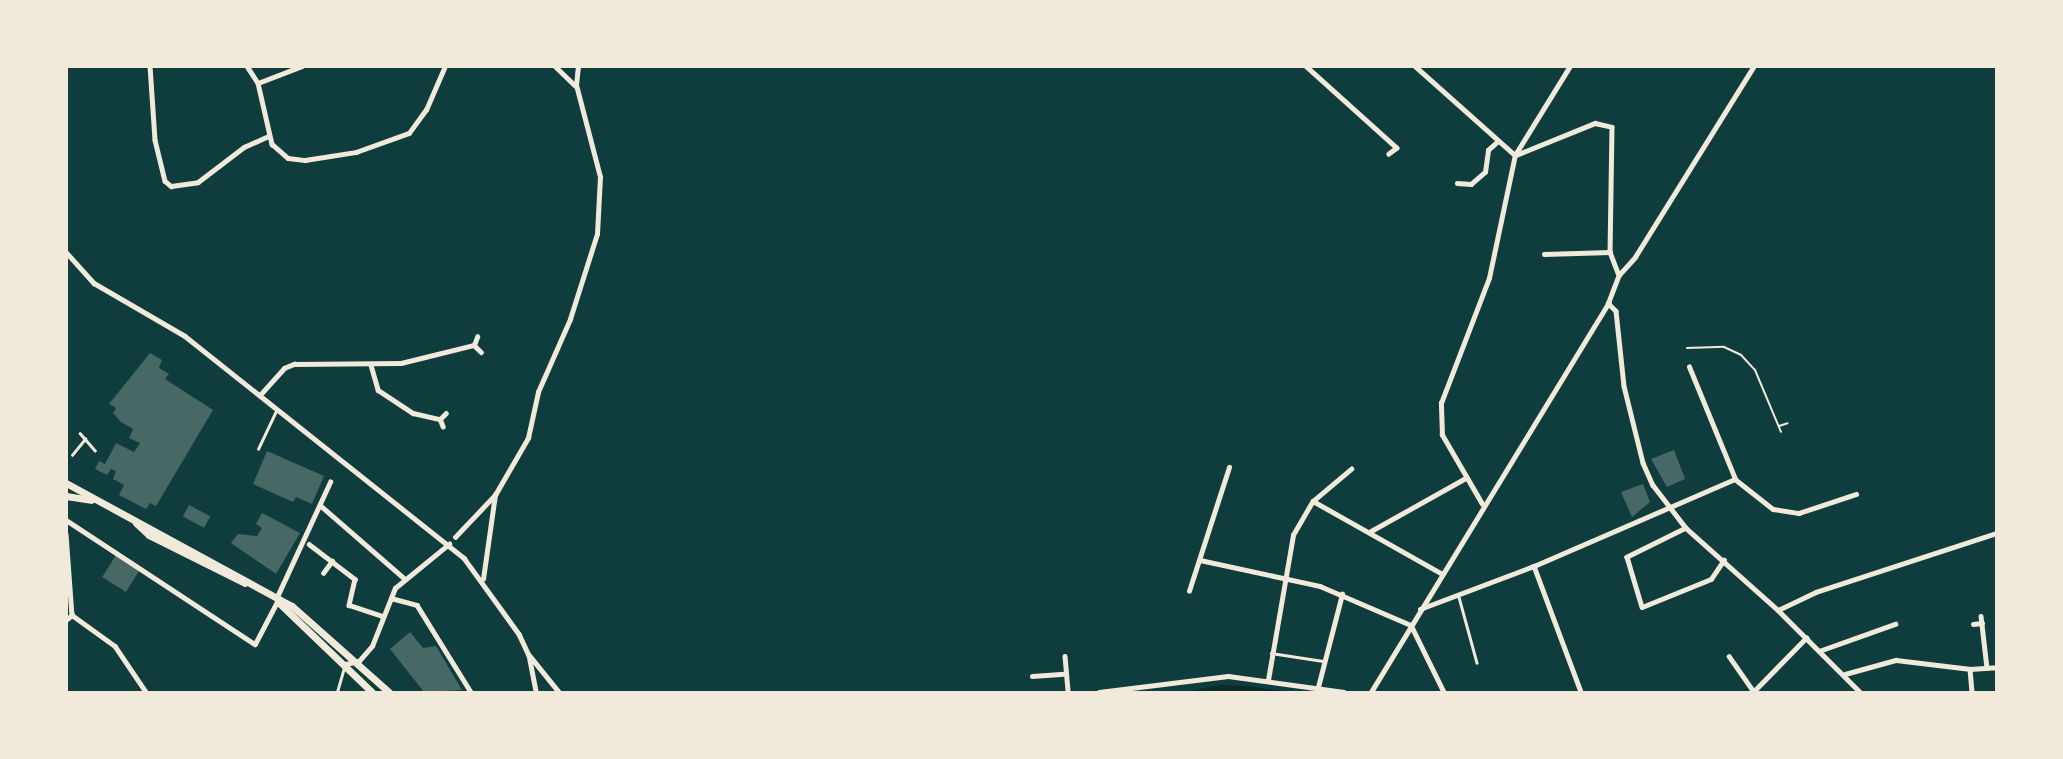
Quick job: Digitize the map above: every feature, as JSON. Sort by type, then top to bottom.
[{"type":"highway","points":[[66,483],[134,522],[149,535],[276,601],[372,692]]},
{"type":"highway","points":[[66,496],[92,500]]},
{"type":"highway","points":[[276,601],[292,606],[359,661],[389,692]]},
{"type":"street","points":[[150,66],[155,141],[165,181],[171,186],[198,182],[244,147],[269,136]]},
{"type":"street","points":[[247,66],[258,83],[269,136],[279,152],[305,160],[356,152],[409,133],[426,110],[445,66]]},
{"type":"street","points":[[258,83],[302,66]]},
{"type":"street","points":[[555,66],[576,85]]},
{"type":"street","points":[[455,537],[495,495],[528,438],[538,392],[570,319],[597,234],[600,177],[576,85],[578,66]]},
{"type":"street","points":[[1306,66],[1397,148],[1389,154]]},
{"type":"street","points":[[1415,66],[1515,155]]},
{"type":"street","points":[[1482,504],[1443,435],[1441,403],[1489,278],[1515,155],[1570,66]]},
{"type":"street","points":[[1371,692],[1482,504],[1608,303],[1619,275],[1635,257],[1754,66]]},
{"type":"street","points":[[1515,155],[1595,122],[1612,127],[1610,252],[1619,275]]},
{"type":"street","points":[[1457,183],[1471,184],[1485,172],[1488,150],[1498,141]]},
{"type":"street","points":[[66,252],[94,283],[185,336],[449,544],[483,579],[529,655],[559,692]]},
{"type":"street","points":[[1544,254],[1610,252]]},
{"type":"street","points":[[1608,303],[1616,311],[1620,363],[1643,463],[1669,507],[1686,528],[1778,610],[1845,674],[1860,692]]},
{"type":"street","points":[[474,345],[477,337]]},
{"type":"street","points":[[260,395],[284,368],[294,364],[371,365],[474,345]]},
{"type":"street","points":[[474,345],[481,352]]},
{"type":"street","points":[[371,365],[378,390],[413,413],[440,419]]},
{"type":"street","points":[[1689,367],[1735,479],[1748,494],[1773,509],[1799,513],[1856,494]]},
{"type":"street","points":[[440,419],[446,413]]},
{"type":"street","points":[[440,419],[443,426]]},
{"type":"street","points":[[1189,591],[1230,467]]},
{"type":"street","points":[[1268,680],[1282,576],[1293,535],[1313,501],[1351,469]]},
{"type":"street","points":[[1370,531],[1466,478]]},
{"type":"street","points":[[1419,609],[1459,597],[1735,479]]},
{"type":"street","points":[[66,520],[255,644],[330,482]]},
{"type":"street","points":[[483,579],[495,495]]},
{"type":"street","points":[[1313,501],[1441,573]]},
{"type":"street","points":[[320,505],[404,578]]},
{"type":"street","points":[[1686,528],[1627,556],[1642,607],[1711,579],[1724,560]]},
{"type":"street","points":[[1778,610],[1816,592],[1997,533]]},
{"type":"street","points":[[66,534],[72,615],[115,646],[146,692]]},
{"type":"street","points":[[309,544],[355,579],[349,605],[383,616]]},
{"type":"street","points":[[345,664],[359,661],[372,646],[390,598],[404,578],[449,544]]},
{"type":"street","points":[[1200,560],[1282,576],[1342,594],[1411,625],[1444,692]]},
{"type":"street","points":[[323,573],[332,561]]},
{"type":"street","points":[[1534,566],[1581,692]]},
{"type":"street","points":[[1318,687],[1342,594]]},
{"type":"street","points":[[390,598],[416,604],[471,692]]},
{"type":"street","points":[[66,620],[72,615]]},
{"type":"street","points":[[1981,616],[1987,668]]},
{"type":"street","points":[[1973,624],[1982,623]]},
{"type":"street","points":[[1818,651],[1895,624]]},
{"type":"street","points":[[1729,656],[1754,692],[1806,639]]},
{"type":"street","points":[[529,655],[536,692]]},
{"type":"street","points":[[1065,656],[1064,674],[1068,692]]},
{"type":"street","points":[[1845,674],[1896,660],[1970,669],[1997,667]]},
{"type":"street","points":[[1970,669],[1972,692]]},
{"type":"street","points":[[1032,676],[1064,674]]},
{"type":"street","points":[[1099,692],[1228,676],[1344,692]]},
{"type":"lane","points":[[258,449],[277,409]]},
{"type":"lane","points":[[80,433],[95,450]]},
{"type":"lane","points":[[72,455],[85,439]]},
{"type":"lane","points":[[1459,597],[1477,663]]},
{"type":"lane","points":[[1271,653],[1324,661]]},
{"type":"lane","points":[[337,692],[345,664]]},
{"type":"path","points":[[1686,348],[1724,347],[1741,355],[1755,370],[1780,432]]},
{"type":"path","points":[[1778,426],[1788,422]]},
{"type":"water","points":[[1221,685],[1248,686],[1289,692],[1185,692]]},
{"type":"building","points":[[150,353],[162,360],[159,368],[169,374],[165,379],[213,410],[156,506],[150,503],[146,509],[119,495],[124,485],[113,479],[116,471],[111,469],[107,475],[95,469],[99,461],[105,464],[116,443],[134,452],[140,443],[129,438],[133,429],[121,422],[113,413],[116,408],[109,404]]},
{"type":"building","points":[[1674,450],[1685,479],[1667,487],[1651,459]]},
{"type":"building","points":[[267,451],[324,476],[312,504],[296,497],[293,502],[253,484]]},
{"type":"building","points":[[1643,484],[1650,502],[1632,517],[1621,492]]},
{"type":"building","points":[[189,505],[210,516],[204,528],[183,516]]},
{"type":"building","points":[[262,513],[300,533],[276,574],[231,543],[238,534],[257,536],[262,528],[256,524]]},
{"type":"building","points":[[116,555],[140,570],[126,592],[102,577]]},
{"type":"building","points":[[410,632],[423,648],[436,646],[462,690],[424,692],[390,649]]}]
